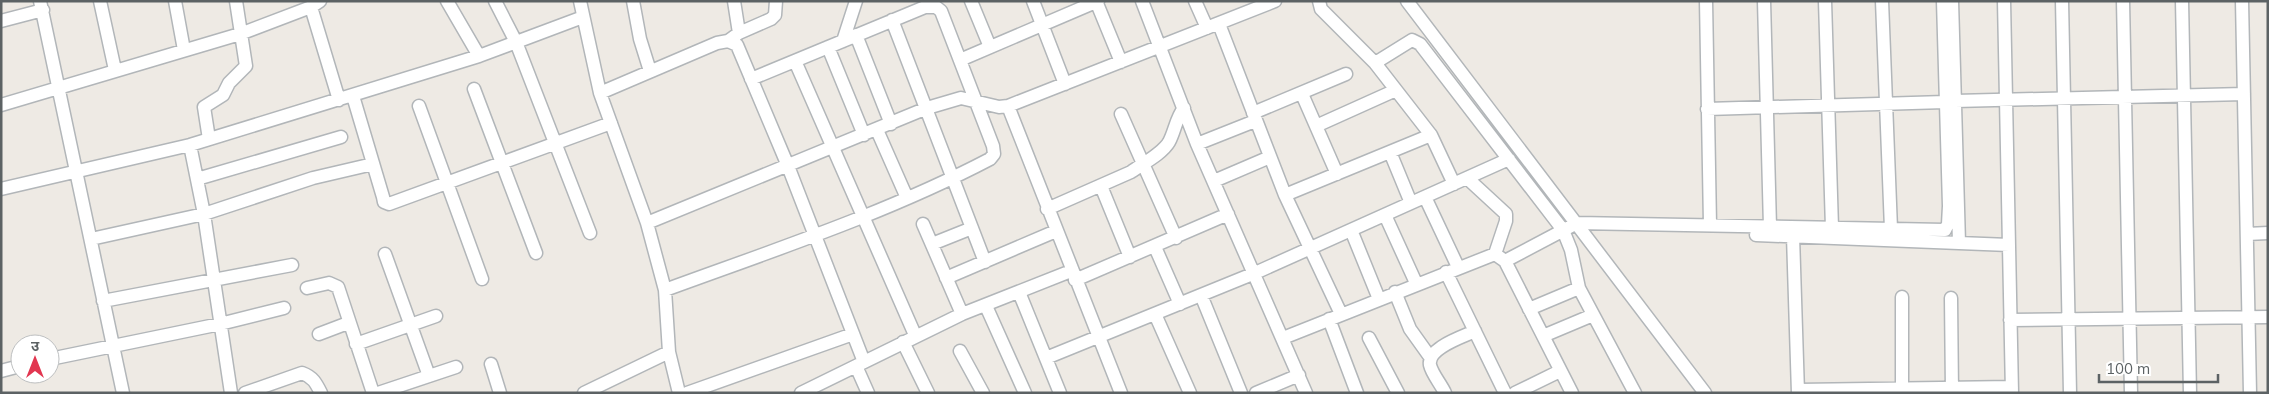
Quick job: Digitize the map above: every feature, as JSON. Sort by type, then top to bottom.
[{"type":"street","points":[[100,1],[115,70]]},
{"type":"street","points":[[174,1],[184,50]]},
{"type":"street","points":[[209,139],[204,107],[223,95],[228,83],[246,66],[236,1]]},
{"type":"street","points":[[447,1],[479,56]]},
{"type":"street","points":[[495,1],[516,42],[590,233]]},
{"type":"street","points":[[580,1],[600,93],[647,223],[665,290],[669,352],[679,393]]},
{"type":"street","points":[[633,1],[640,39],[650,72]]},
{"type":"street","points":[[734,1],[739,33]]},
{"type":"street","points":[[600,93],[717,43],[728,41],[739,33],[771,19],[775,15],[776,1]]},
{"type":"street","points":[[843,41],[856,1]]},
{"type":"street","points":[[971,1],[990,47]]},
{"type":"street","points":[[1033,1],[1065,84]]},
{"type":"street","points":[[1142,1],[1197,144],[1256,273],[1306,393]]},
{"type":"street","points":[[1195,1],[1213,26],[1254,117],[1335,317],[1357,393]]},
{"type":"street","points":[[647,223],[927,108],[961,98],[999,107],[1008,106],[1213,26],[1247,6],[1275,1]]},
{"type":"street","points":[[1319,1],[1321,9],[1375,63],[1431,135],[1454,184]]},
{"type":"street","points":[[1407,1],[1705,393]]},
{"type":"street","points":[[1706,1],[1710,226]]},
{"type":"street","points":[[1764,1],[1770,226]]},
{"type":"street","points":[[1825,1],[1832,228]]},
{"type":"street","points":[[1882,1],[1891,229]]},
{"type":"street","points":[[1943,1],[1959,242]]},
{"type":"street","points":[[1283,338],[1416,283],[1452,270],[1500,257],[1563,230],[1580,227],[1770,226],[1938,231],[1948,227],[1952,1]]},
{"type":"street","points":[[1793,236],[1798,391],[1902,389],[1952,391],[2012,390],[2004,1]]},
{"type":"street","points":[[2062,1],[2070,393]]},
{"type":"street","points":[[2123,1],[2131,319],[2131,393]]},
{"type":"street","points":[[2182,1],[2190,393]]},
{"type":"street","points":[[2242,1],[2250,393]]},
{"type":"street","points":[[960,60],[1097,2],[1121,62]]},
{"type":"street","points":[[1,105],[240,34],[316,4],[339,100]]},
{"type":"street","points":[[1,21],[42,6],[123,393]]},
{"type":"street","points":[[665,290],[815,235],[908,198],[990,160],[994,154],[993,146],[960,60],[940,11],[936,7],[925,7],[752,79]]},
{"type":"street","points":[[1,188],[190,145],[479,56],[583,17]]},
{"type":"street","points":[[892,20],[985,262]]},
{"type":"street","points":[[856,35],[891,124]]},
{"type":"street","points":[[1375,63],[1412,40],[1420,44],[1563,230],[1571,250],[1579,288],[1635,393]]},
{"type":"street","points":[[728,41],[737,46],[788,166],[853,334],[868,393]]},
{"type":"street","points":[[828,47],[864,135]]},
{"type":"street","points":[[795,61],[915,335]]},
{"type":"street","points":[[1197,144],[1346,74]]},
{"type":"street","points":[[474,89],[536,253]]},
{"type":"street","points":[[1316,126],[1396,90]]},
{"type":"street","points":[[1302,94],[1337,174]]},
{"type":"street","points":[[1707,109],[2244,94]]},
{"type":"street","points":[[353,96],[384,202],[389,204],[611,123]]},
{"type":"street","points":[[418,106],[482,279]]},
{"type":"street","points":[[1008,106],[1097,337],[1121,393]]},
{"type":"street","points":[[1047,209],[1101,186],[1142,164],[1170,141],[1179,115],[1184,108]]},
{"type":"street","points":[[1121,114],[1176,238]]},
{"type":"street","points":[[877,130],[908,198]]},
{"type":"street","points":[[1285,195],[1431,135]]},
{"type":"street","points":[[198,179],[341,138]]},
{"type":"street","points":[[190,145],[204,214],[231,393]]},
{"type":"street","points":[[1390,152],[1411,203]]},
{"type":"street","points":[[1214,181],[1270,157]]},
{"type":"street","points":[[1046,358],[1256,273],[1510,159]]},
{"type":"street","points":[[91,239],[204,214],[313,178],[373,164]]},
{"type":"street","points":[[1467,178],[1506,214],[1500,257],[1529,308],[1572,393]]},
{"type":"street","points":[[1101,186],[1130,257]]},
{"type":"street","points":[[1425,197],[1475,331],[1506,393]]},
{"type":"street","points":[[800,393],[915,335],[962,314],[1019,292],[1130,257],[1228,214]]},
{"type":"street","points":[[1385,215],[1416,283]]},
{"type":"street","points":[[923,224],[962,314]]},
{"type":"street","points":[[1580,227],[2009,245]]},
{"type":"street","points":[[932,244],[972,228]]},
{"type":"street","points":[[1351,230],[1379,299]]},
{"type":"street","points":[[946,278],[1056,231]]},
{"type":"street","points":[[2247,234],[2268,233]]},
{"type":"street","points":[[1155,247],[1180,304]]},
{"type":"street","points":[[385,254],[429,376]]},
{"type":"street","points":[[103,302],[292,265]]},
{"type":"street","points":[[307,288],[329,282],[338,287],[348,324],[378,392],[456,367]]},
{"type":"street","points":[[1529,308],[1579,288]]},
{"type":"street","points":[[1019,292],[1060,393]]},
{"type":"street","points":[[1395,292],[1410,329],[1430,357]]},
{"type":"street","points":[[1201,295],[1241,393]]},
{"type":"street","points":[[1902,297],[1902,389]]},
{"type":"street","points":[[1951,298],[1952,391]]},
{"type":"street","points":[[986,306],[1022,392]]},
{"type":"street","points":[[60,357],[220,324],[284,308]]},
{"type":"street","points":[[1155,314],[1190,393]]},
{"type":"street","points":[[1543,336],[1593,315]]},
{"type":"street","points":[[356,344],[436,316]]},
{"type":"street","points":[[2010,320],[2268,317]]},
{"type":"street","points":[[319,334],[348,324]]},
{"type":"street","points":[[1446,393],[1430,366],[1430,357],[1435,350],[1475,331]]},
{"type":"street","points":[[687,393],[853,334]]},
{"type":"street","points":[[1369,338],[1398,393]]},
{"type":"street","points":[[903,342],[928,393]]},
{"type":"street","points":[[960,350],[982,393]]},
{"type":"street","points":[[584,393],[669,352]]},
{"type":"street","points":[[491,364],[500,393]]},
{"type":"street","points":[[1515,393],[1560,371]]},
{"type":"street","points":[[245,393],[259,390],[302,374],[310,376],[321,393]]},
{"type":"street","points":[[1256,393],[1299,375]]}]
